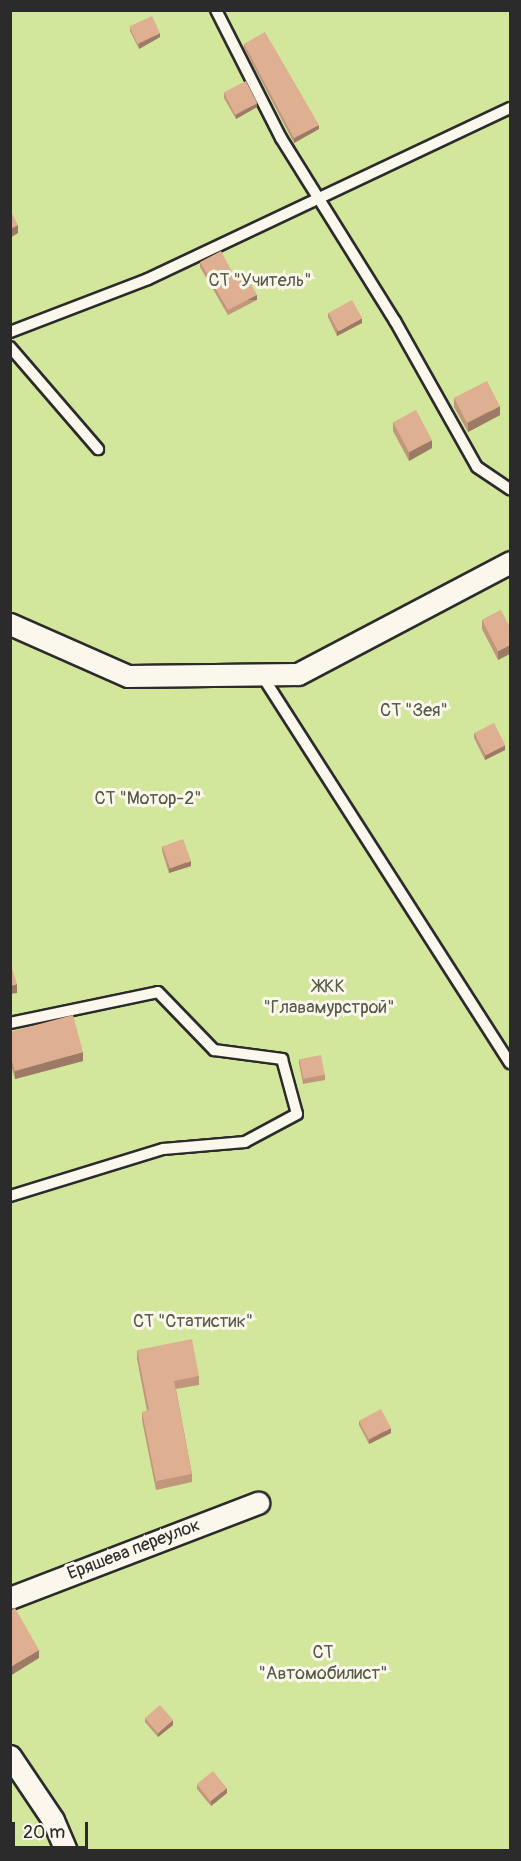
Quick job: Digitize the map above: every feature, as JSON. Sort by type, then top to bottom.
[{"type":"street","points":[[10,624],[128,676],[298,674],[510,562]]},
{"type":"street","name":"Еряшева переулок","points":[[10,1598],[258,1503]]},
{"type":"street","points":[[10,1756],[53,1820],[66,1851]]},
{"type":"lane","points":[[216,10],[281,138],[395,321],[477,467],[510,489]]},
{"type":"lane","points":[[10,332],[148,279],[510,108]]},
{"type":"lane","points":[[10,347],[98,449]]},
{"type":"lane","points":[[261,674],[510,1064]]},
{"type":"lane","points":[[10,1023],[158,992],[214,1050],[282,1059],[297,1114],[245,1142],[163,1149],[10,1196]]},
{"type":"green space","points":[[11,11],[510,11],[510,1850],[11,1850]]},
{"type":"building","points":[[152,16],[160,33],[137,44],[129,27]]},
{"type":"building","points":[[265,32],[319,125],[294,138],[244,44]]},
{"type":"building","points":[[246,81],[257,103],[235,115],[224,92]]},
{"type":"building","points":[[10,210],[18,225],[10,229]]},
{"type":"building","points":[[221,251],[237,281],[247,276],[257,295],[228,310],[200,262]]},
{"type":"building","points":[[352,300],[362,318],[339,331],[328,313]]},
{"type":"building","points":[[487,381],[500,406],[467,423],[454,398]]},
{"type":"building","points":[[416,410],[432,440],[409,452],[393,422]]},
{"type":"building","points":[[501,610],[510,627],[510,645],[498,651],[482,620]]},
{"type":"building","points":[[494,723],[505,745],[486,755],[474,733]]},
{"type":"building","points":[[183,839],[191,861],[170,868],[162,847]]},
{"type":"building","points":[[10,962],[17,984],[10,986]]},
{"type":"building","points":[[73,1015],[83,1052],[15,1071],[10,1054],[10,1032]]},
{"type":"building","points":[[321,1055],[325,1075],[303,1079],[299,1059]]},
{"type":"building","points":[[192,1339],[199,1376],[174,1381],[192,1474],[156,1481],[142,1412],[149,1410],[137,1350]]},
{"type":"building","points":[[381,1409],[391,1428],[369,1439],[359,1421]]},
{"type":"building","points":[[15,1608],[39,1650],[10,1667],[10,1611]]},
{"type":"building","points":[[160,1705],[173,1720],[158,1733],[145,1718]]},
{"type":"building","points":[[213,1771],[227,1788],[211,1801],[197,1784]]},
{"type":"park label","name":"СТ \"Учитель\"","points":[[260,281]]},
{"type":"park label","name":"СТ \"Зея\"","points":[[414,711]]},
{"type":"park label","name":"СТ \"Мотор-2\"","points":[[148,799]]},
{"type":"park label","name":"ЖКК \"Главамурстрой\"","points":[[329,998]]},
{"type":"park label","name":"СТ \"Статистик\"","points":[[193,1322]]},
{"type":"park label","name":"СТ \"Автомобилист\"","points":[[323,1664]]}]
